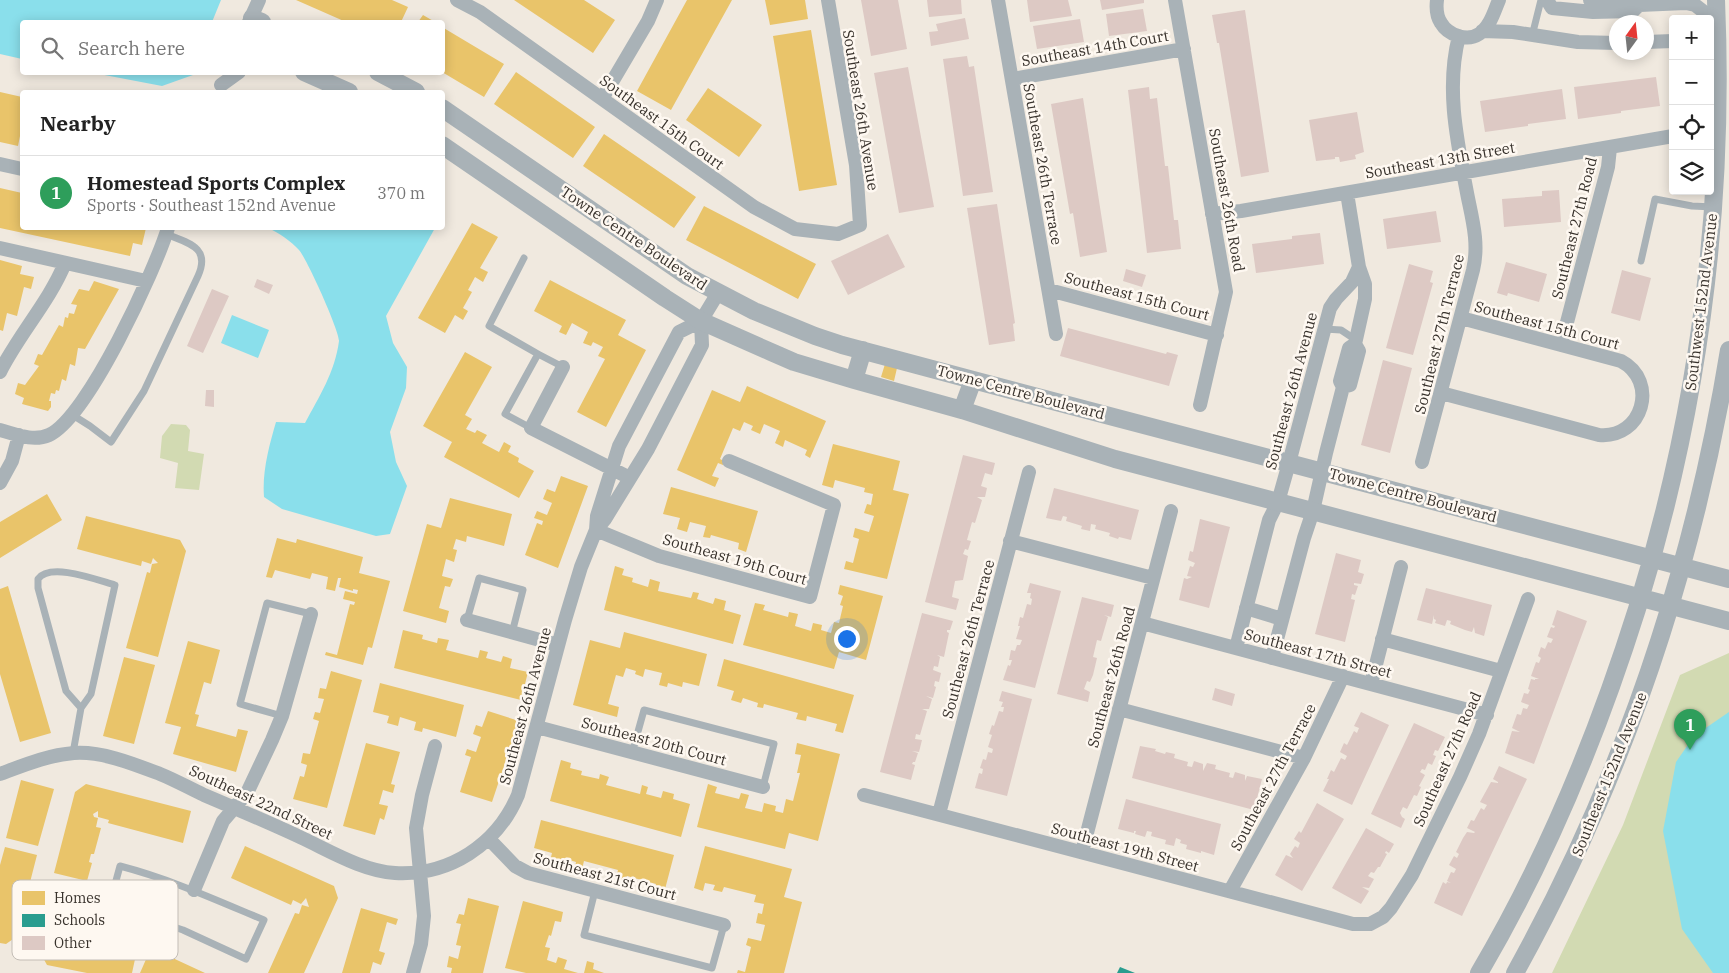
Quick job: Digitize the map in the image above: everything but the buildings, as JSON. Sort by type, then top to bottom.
[{"type":"street","points":[[254,20],[259,0]]},
{"type":"street","points":[[602,99],[648,21],[657,0]]},
{"type":"street","name":"Southeast 26th Avenue","points":[[828,0],[856,165],[860,225]]},
{"type":"street","name":"Southeast 26th Terrace","points":[[998,0],[1056,334]]},
{"type":"street","name":"Southeast 26th Road","points":[[1175,0],[1226,292],[1200,405]]},
{"type":"street","points":[[1437,0],[1437,12],[1440,22],[1445,29],[1459,36],[1470,37],[1477,35],[1490,21],[1499,0]]},
{"type":"street","points":[[1547,0],[1552,8],[1593,12],[1633,11],[1639,5]]},
{"type":"street","points":[[1590,0],[1626,0],[1639,5],[1686,3],[1695,5],[1719,23]]},
{"type":"street","name":"Southwest 152nd Avenue","points":[[1640,598],[1678,454],[1694,372],[1706,290],[1713,207],[1718,95],[1719,23],[1716,0]]},
{"type":"street","name":"Southeast 15th Court","points":[[467,2],[754,207],[795,229],[838,234],[860,225]]},
{"type":"street","points":[[1482,31],[1513,32],[1578,42],[1609,43]]},
{"type":"street","name":"Southeast 27th Terrace","points":[[1422,462],[1474,270],[1476,252],[1455,120],[1452,86],[1453,60],[1459,36]]},
{"type":"street","points":[[1654,42],[1669,41]]},
{"type":"street","name":"Southeast 14th Court","points":[[1012,79],[1184,49]]},
{"type":"street","points":[[222,83],[234,75]]},
{"type":"street","points":[[311,75],[344,90]]},
{"type":"street","points":[[384,75],[412,90]]},
{"type":"street","name":"Towne Centre Boulevard","points":[[445,110],[665,262],[718,293],[754,311],[815,336],[973,380],[1729,579]]},
{"type":"street","name":"Southeast 13th Street","points":[[1212,214],[1241,211],[1669,137]]},
{"type":"street","name":"Towne Centre Boulevard","points":[[445,146],[638,281],[701,321],[778,356],[854,380],[962,410],[1088,451],[1729,621]]},
{"type":"street","name":"Southeast 27th Road","points":[[1561,345],[1608,167],[1610,148]]},
{"type":"street","points":[[0,164],[20,169]]},
{"type":"street","points":[[1272,658],[1313,511],[1343,387],[1340,381],[1349,348],[1355,342],[1365,299],[1365,284],[1359,267],[1347,193]]},
{"type":"street","points":[[0,430],[32,438],[46,436],[60,427],[71,414],[93,383],[120,338],[167,231]]},
{"type":"street","points":[[0,248],[146,281]]},
{"type":"street","points":[[0,372],[16,343],[54,287],[66,263]]},
{"type":"street","name":"Southeast 26th Avenue","points":[[1236,648],[1269,520],[1278,502],[1332,304],[1352,282],[1359,267]]},
{"type":"street","name":"Southeast 15th Court","points":[[1049,290],[1217,334]]},
{"type":"street","points":[[701,321],[718,293]]},
{"type":"street","name":"Southeast 15th Court","points":[[1441,393],[1599,435],[1617,434],[1628,428],[1637,416],[1642,396],[1641,383],[1634,370],[1621,361],[1461,318]]},
{"type":"street","name":"Southeast 26th Avenue","points":[[420,872],[457,861],[476,850],[489,839],[504,821],[516,801],[558,645],[580,572],[596,530],[648,449],[702,345],[701,321],[679,332],[619,446],[597,516],[596,530]]},
{"type":"street","points":[[854,380],[863,350]]},
{"type":"street","points":[[1681,567],[1711,454],[1729,350]]},
{"type":"street","points":[[563,367],[531,428],[630,478]]},
{"type":"street","points":[[962,410],[973,380]]},
{"type":"street","points":[[0,483],[12,461],[19,435]]},
{"type":"street","name":"Southeast 19th Court","points":[[596,530],[659,556],[810,597],[834,505],[729,461]]},
{"type":"street","name":"Southeast 26th Terrace","points":[[939,814],[1029,472]]},
{"type":"street","name":"Southeast 26th Road","points":[[1082,852],[1171,511]]},
{"type":"street","points":[[1010,541],[1154,578]]},
{"type":"street","points":[[1371,684],[1401,567]]},
{"type":"street","name":"Southeast 152nd Avenue","points":[[1516,973],[1570,868],[1604,792],[1630,728],[1653,663],[1681,567]]},
{"type":"street","name":"Southeast 152nd Avenue","points":[[1479,973],[1523,894],[1570,793],[1614,683],[1640,598]]},
{"type":"street","name":"Southeast 27th Road","points":[[1377,921],[1390,911],[1416,868],[1463,771],[1528,599]]},
{"type":"street","points":[[1246,608],[1282,619]]},
{"type":"street","points":[[194,890],[223,821],[247,793],[282,716],[311,614]]},
{"type":"street","points":[[467,620],[558,645]]},
{"type":"street","name":"Southeast 17th Street","points":[[1142,623],[1486,714]]},
{"type":"street","name":"Southeast 17th Street","points":[[1382,639],[1501,671]]},
{"type":"street","name":"Southeast 27th Terrace","points":[[1230,891],[1304,758],[1343,676]]},
{"type":"street","points":[[1119,709],[1304,758]]},
{"type":"street","name":"Southeast 20th Court","points":[[537,727],[762,787]]},
{"type":"street","points":[[414,973],[424,923],[416,846],[416,825],[436,746]]},
{"type":"street","name":"Southeast 22nd Street","points":[[0,774],[48,758],[73,754],[89,754],[145,768],[366,866],[394,872],[420,872]]},
{"type":"street","name":"Southeast 19th Street","points":[[864,794],[1353,924],[1366,925],[1377,921]]},
{"type":"street","name":"Southeast 21st Court","points":[[489,839],[520,870],[548,880],[724,924]]},
{"type":"lane","points":[[1532,36],[1542,0]]},
{"type":"lane","points":[[1640,261],[1655,199],[1692,206],[1713,207]]},
{"type":"lane","points":[[71,414],[111,442],[144,391],[203,262],[201,254],[194,247],[167,231]]},
{"type":"lane","points":[[524,258],[489,326],[563,367]]},
{"type":"lane","points":[[1324,329],[1340,330],[1355,342]]},
{"type":"lane","points":[[531,428],[505,414],[538,354]]},
{"type":"lane","points":[[73,754],[81,708],[91,694],[115,585],[52,571],[45,573],[38,579],[38,588],[66,691],[81,708]]},
{"type":"lane","points":[[467,620],[479,578],[523,590],[512,633]]},
{"type":"lane","points":[[282,716],[240,704],[265,612],[268,603],[311,614]]},
{"type":"lane","points":[[632,752],[644,710],[764,741],[774,744],[762,787]]},
{"type":"lane","points":[[116,880],[120,866],[167,880]]},
{"type":"lane","points":[[178,884],[264,920],[246,959],[178,929]]},
{"type":"lane","points":[[595,891],[584,935],[712,968],[724,924]]},
{"type":"green space","points":[[171,424],[186,425],[190,430],[188,451],[204,454],[199,490],[175,488],[178,463],[160,458],[162,436]]},
{"type":"green space","points":[[1729,653],[1729,973],[1552,973],[1623,825],[1680,675]]},
{"type":"water","points":[[0,0],[221,0],[213,20],[20,20],[20,59],[0,54]]},
{"type":"water","points":[[104,75],[193,75],[162,86]]},
{"type":"water","points":[[272,230],[434,230],[386,316],[393,343],[407,367],[406,388],[390,432],[396,462],[407,486],[390,534],[376,536],[282,509],[264,497],[265,469],[276,422],[305,423],[330,374],[339,341],[329,311],[303,256],[289,240]]},
{"type":"water","points":[[232,315],[269,330],[258,358],[221,343]]},
{"type":"water","points":[[1729,712],[1729,973],[1713,973],[1682,929],[1663,831],[1676,762],[1694,736]]},
{"type":"place","name":"Homestead Sports Complex","points":[[1690,750]]}]
